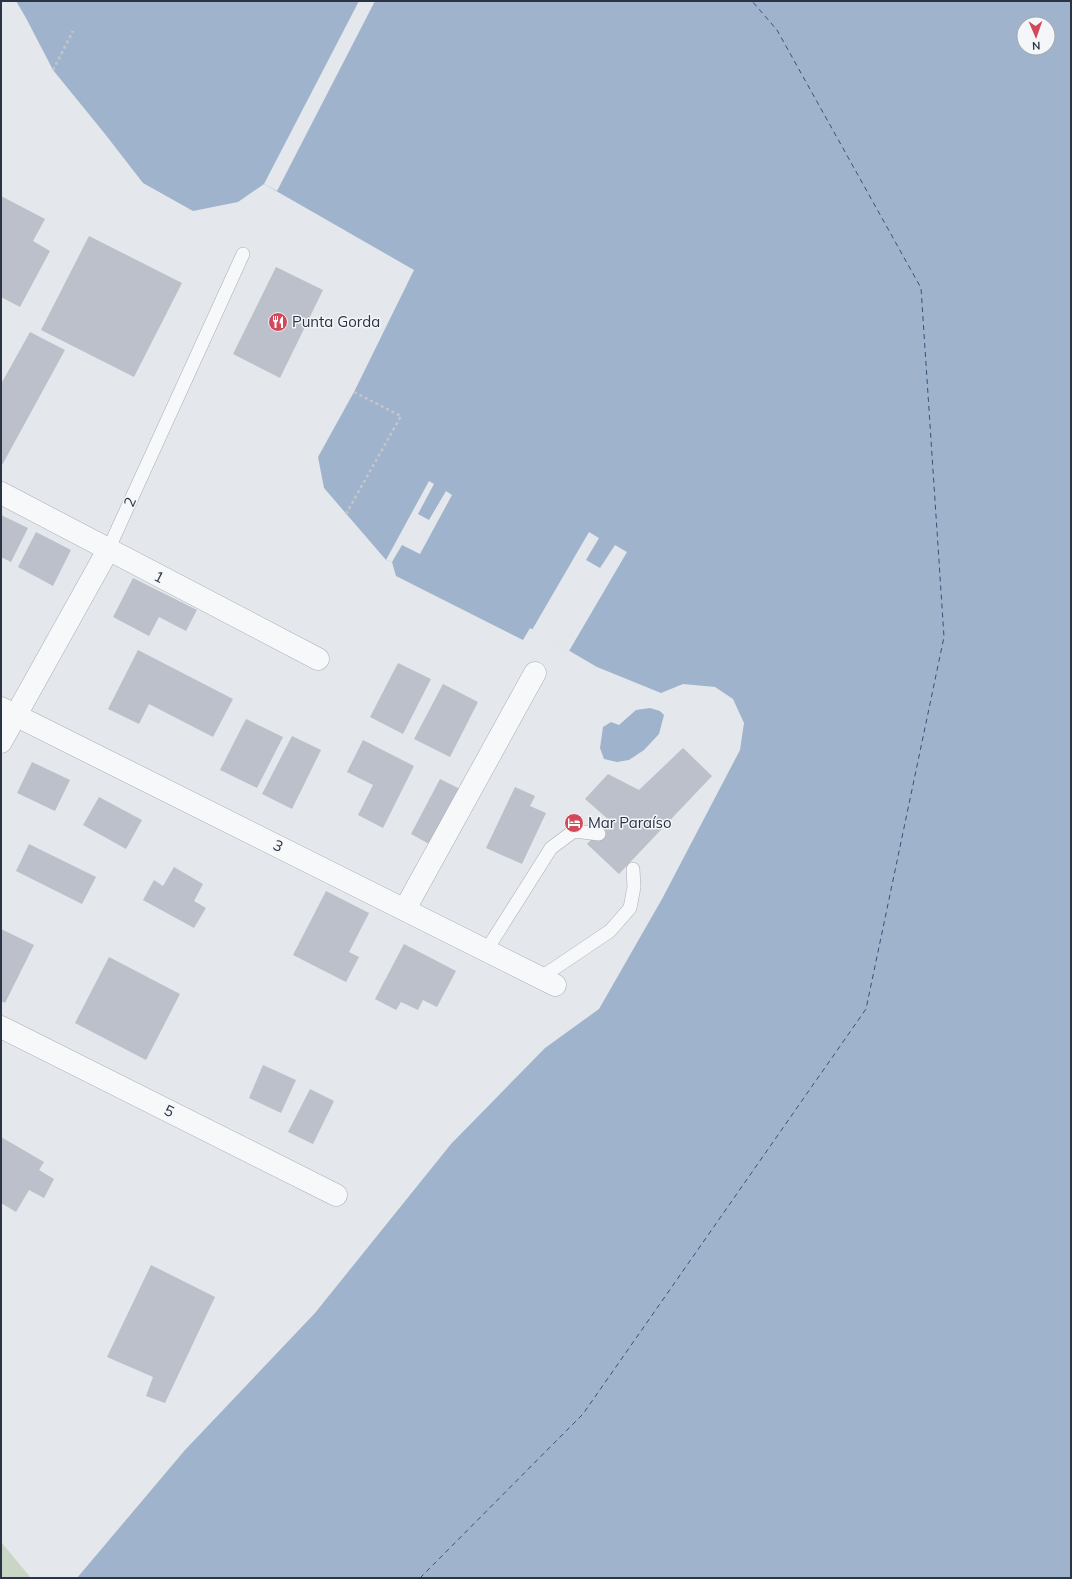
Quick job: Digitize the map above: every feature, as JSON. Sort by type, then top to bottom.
[{"type":"street","name":"1","points":[[1,493],[318,659]]},
{"type":"street","name":"2","points":[[1,742],[8,712],[108,550]]},
{"type":"street","points":[[405,909],[535,673]]},
{"type":"street","name":"3","points":[[8,712],[547,981]]},
{"type":"street","name":"5","points":[[1,1026],[336,1195]]},
{"type":"lane","name":"2","points":[[108,550],[243,254]]},
{"type":"lane","points":[[486,951],[551,848],[574,831],[599,834]]},
{"type":"lane","points":[[547,981],[610,930],[630,908],[634,887],[633,869]]},
{"type":"path","points":[[53,70],[73,31]]},
{"type":"path","points":[[346,514],[401,416],[354,392]]},
{"type":"green space","points":[[1,1542],[31,1578],[1,1578]]},
{"type":"water","points":[[16,1],[1071,1],[1071,1578],[77,1578],[185,1450],[315,1313],[451,1144],[545,1048],[599,1009],[662,899],[740,750],[744,723],[733,699],[715,687],[683,684],[661,693],[597,667],[530,628],[523,640],[396,576],[392,562],[386,560],[324,488],[318,457],[354,392],[414,270],[264,184],[238,202],[193,211],[143,183],[53,70]]},
{"type":"water","points":[[650,708],[660,711],[664,715],[659,734],[644,750],[629,760],[617,762],[604,759],[600,748],[603,727],[611,722],[619,725],[636,710]]},
{"type":"pier","points":[[359,1],[375,1],[277,191],[264,184]]},
{"type":"pier","points":[[429,481],[434,484],[418,514],[429,520],[446,491],[452,495],[420,554],[402,545],[392,562],[386,560]]},
{"type":"pier","points":[[589,532],[599,538],[586,560],[600,568],[615,545],[627,552],[569,651],[532,630]]},
{"type":"building","points":[[1,196],[45,219],[33,241],[50,251],[20,307],[1,297]]},
{"type":"building","points":[[89,236],[182,283],[134,377],[41,330]]},
{"type":"building","name":"Punta Gorda","points":[[276,267],[323,290],[280,378],[233,354]]},
{"type":"building","points":[[30,332],[65,350],[1,467],[1,384]]},
{"type":"building","points":[[1,515],[28,528],[11,562],[1,557]]},
{"type":"building","points":[[36,532],[71,550],[53,586],[18,567]]},
{"type":"building","points":[[133,578],[197,610],[186,631],[159,617],[149,636],[113,617]]},
{"type":"building","points":[[138,650],[233,699],[213,737],[149,704],[139,724],[108,709]]},
{"type":"building","points":[[398,663],[431,679],[403,734],[370,717]]},
{"type":"building","points":[[443,684],[478,702],[450,757],[414,739]]},
{"type":"building","points":[[246,719],[283,737],[257,788],[220,770]]},
{"type":"building","points":[[292,736],[321,750],[292,809],[262,794]]},
{"type":"building","points":[[363,740],[414,766],[383,828],[358,815],[373,785],[347,772]]},
{"type":"building","points":[[683,748],[712,776],[619,874],[587,844],[609,820],[585,799],[608,774],[639,790]]},
{"type":"building","points":[[32,762],[70,780],[55,811],[17,793]]},
{"type":"building","points":[[440,779],[460,789],[431,845],[411,834]]},
{"type":"building","points":[[515,787],[535,796],[530,806],[546,813],[522,864],[486,848]]},
{"type":"building","points":[[99,797],[142,820],[126,849],[83,825]]},
{"type":"building","points":[[29,844],[96,877],[82,904],[16,871]]},
{"type":"building","points":[[174,867],[203,884],[194,901],[206,908],[194,928],[143,900],[154,880],[163,886]]},
{"type":"building","points":[[326,891],[369,913],[349,952],[359,957],[346,982],[293,955]]},
{"type":"building","points":[[1,929],[34,945],[5,1003],[1,1001]]},
{"type":"building","points":[[404,944],[456,971],[437,1007],[423,1000],[418,1010],[401,1002],[396,1010],[375,999]]},
{"type":"building","points":[[109,957],[180,994],[146,1060],[75,1023]]},
{"type":"building","points":[[263,1065],[296,1080],[281,1113],[249,1098]]},
{"type":"building","points":[[310,1089],[334,1101],[313,1144],[288,1132]]},
{"type":"building","points":[[1,1137],[44,1162],[39,1170],[54,1179],[44,1198],[29,1190],[16,1212],[1,1203]]},
{"type":"building","points":[[151,1265],[215,1297],[165,1403],[146,1396],[153,1377],[107,1357]]},
{"type":"ferry route","points":[[420,1578],[583,1414],[866,1009],[944,637],[921,288],[777,30],[752,1]]},
{"type":"place","name":"Punta Gorda","points":[[278,322]]},
{"type":"place","name":"Mar Paraíso","points":[[574,823]]}]
